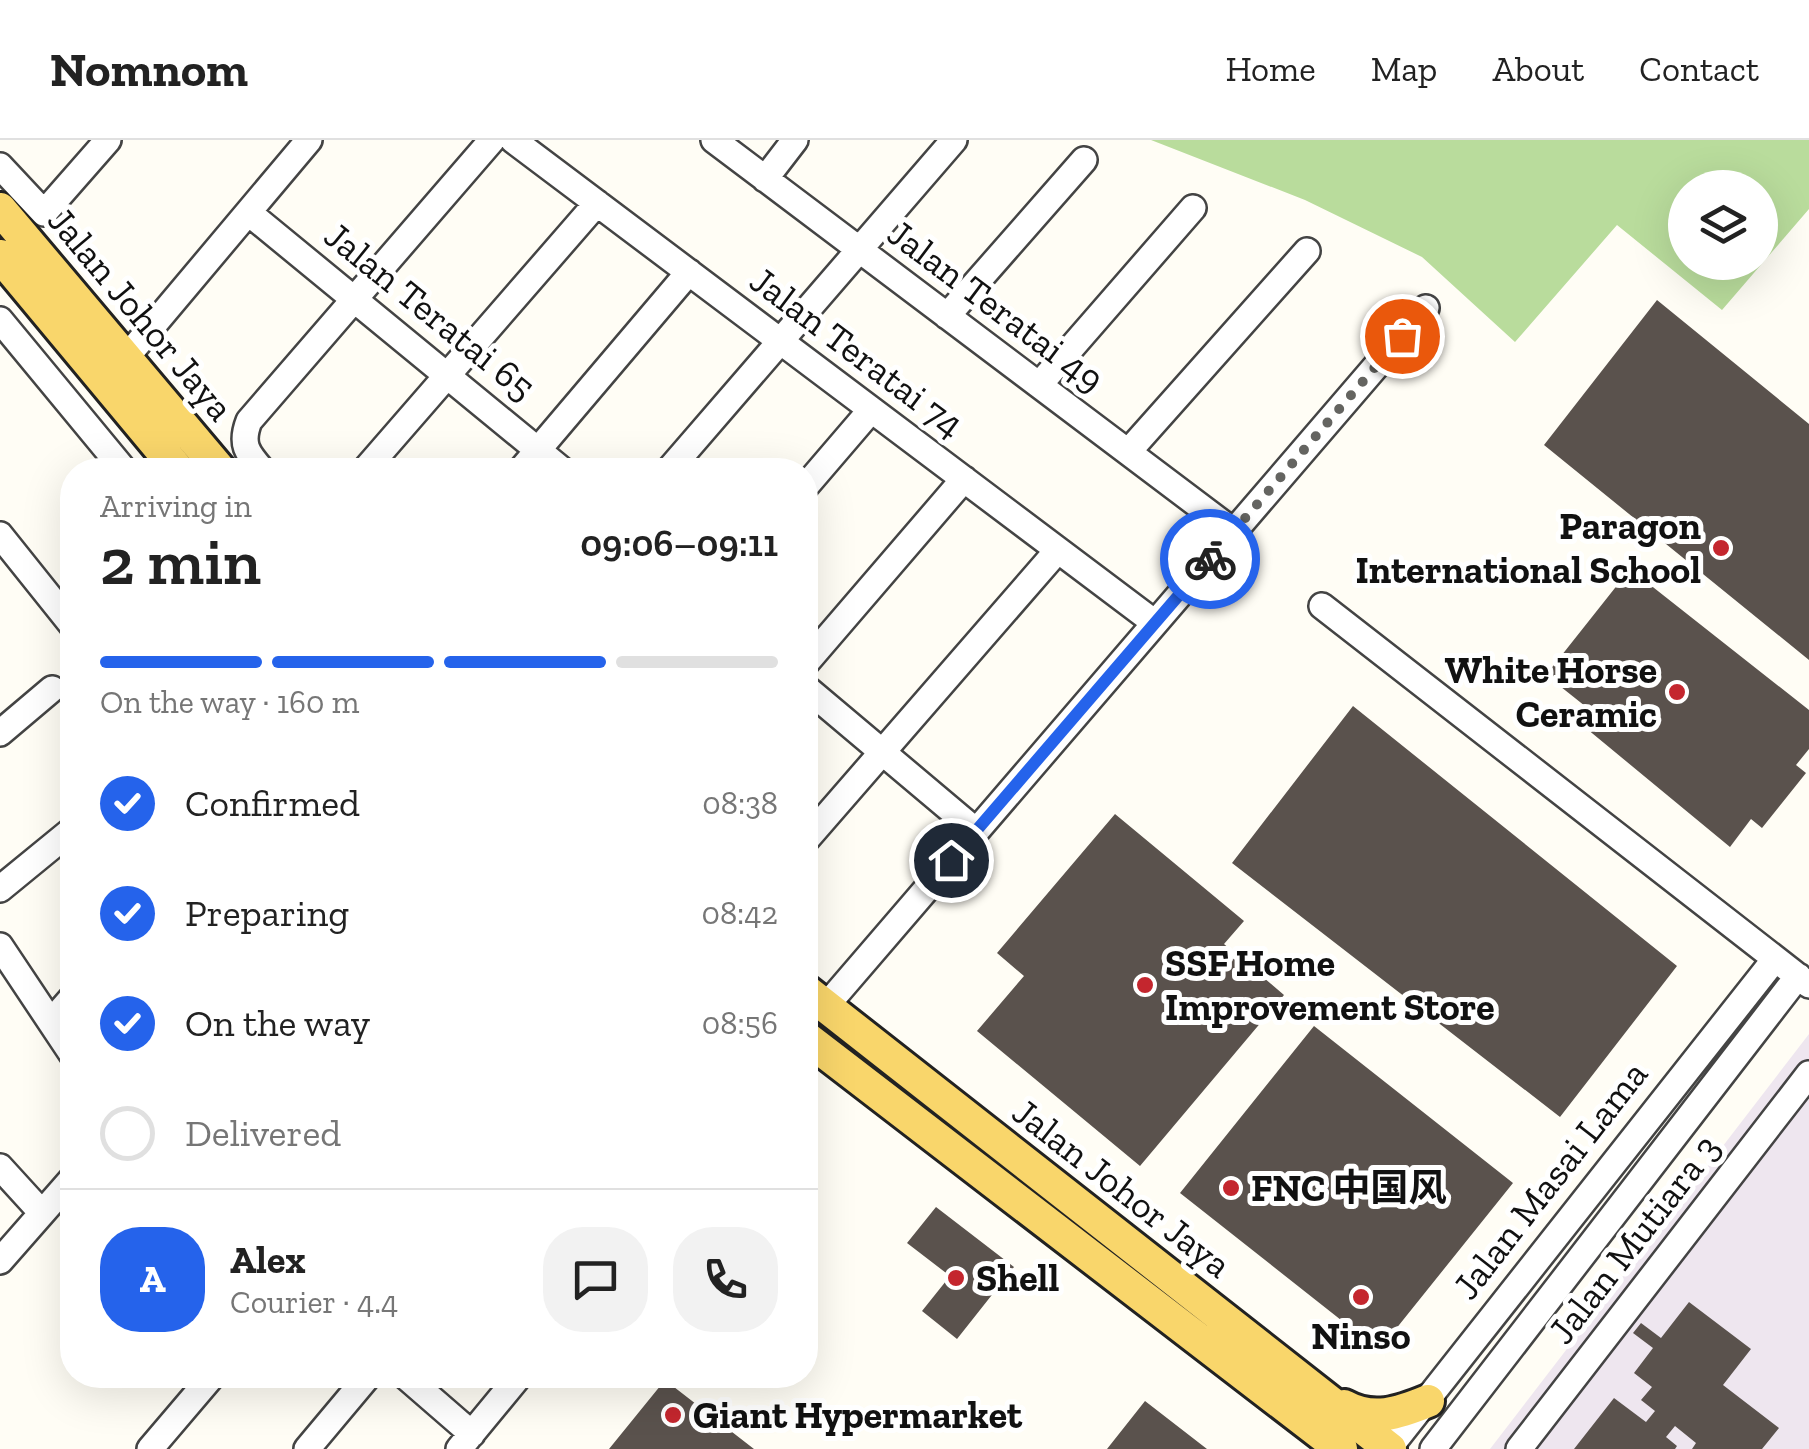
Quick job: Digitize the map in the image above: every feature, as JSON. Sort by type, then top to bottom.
[{"type":"main road","name":"Jalan Johor Jaya","points":[[0,209],[210,458]]},
{"type":"main road","name":"Jalan Johor Jaya","points":[[0,256],[168,458]]},
{"type":"main road","name":"Jalan Johor Jaya","points":[[818,1000],[1299,1398],[1341,1449]]},
{"type":"main road","name":"Jalan Johor Jaya","points":[[818,1046],[1299,1398],[1389,1449]]},
{"type":"main road","points":[[1299,1398],[1378,1416],[1428,1401]]},
{"type":"main road","points":[[1299,1398],[1319,1449]]},
{"type":"street","points":[[0,166],[44,213],[108,140]]},
{"type":"street","points":[[124,360],[308,140]]},
{"type":"street","points":[[251,458],[243,437],[249,422],[492,140]]},
{"type":"street","name":"Jalan Teratai 74","points":[[513,140],[1155,623]]},
{"type":"street","name":"Jalan Teratai 49","points":[[714,140],[1234,532]]},
{"type":"street","points":[[765,179],[795,140]]},
{"type":"street","points":[[679,458],[954,140]]},
{"type":"street","points":[[948,316],[1084,160]]},
{"type":"street","points":[[376,458],[596,203]]},
{"type":"street","points":[[1039,385],[1193,208]]},
{"type":"street","name":"Jalan Teratai 65","points":[[249,213],[548,458]]},
{"type":"street","points":[[1128,452],[1308,252]]},
{"type":"street","points":[[532,458],[689,272]]},
{"type":"street","points":[[818,995],[976,831],[1426,308]]},
{"type":"street","points":[[0,320],[114,458]]},
{"type":"street","points":[[818,472],[872,410]]},
{"type":"street","points":[[818,649],[964,480]]},
{"type":"street","points":[[0,535],[60,610]]},
{"type":"street","points":[[818,827],[1058,550]]},
{"type":"street","points":[[1322,606],[1804,981]]},
{"type":"street","points":[[0,733],[52,689]]},
{"type":"street","points":[[818,698],[976,831]]},
{"type":"street","points":[[0,889],[60,840]]},
{"type":"street","points":[[0,946],[60,1036]]},
{"type":"street","name":"Jalan Masai Lama","points":[[1389,1449],[1775,959]]},
{"type":"street","name":"Jalan Masai Lama","points":[[1433,1449],[1804,981]]},
{"type":"street","points":[[51,1022],[60,1012]]},
{"type":"street","name":"Jalan Mutiara 3","points":[[1519,1449],[1809,1074]]},
{"type":"street","points":[[0,1166],[42,1213]]},
{"type":"street","points":[[0,1261],[60,1193]]},
{"type":"street","points":[[1524,1280],[1549,1299]]},
{"type":"street","points":[[150,1449],[202,1388]]},
{"type":"street","points":[[306,1449],[358,1388]]},
{"type":"street","points":[[416,1388],[466,1442],[510,1388]]},
{"type":"shaded area","points":[[1809,1034],[1809,1449],[1490,1449]]},
{"type":"green space","points":[[1151,140],[1809,140],[1809,209],[1778,245],[1778,170],[1668,170],[1668,266],[1617,225],[1515,342],[1422,257],[1305,200]]},
{"type":"green space","points":[[1685,280],[1748,280],[1722,310]]},
{"type":"building","points":[[1657,300],[1809,424],[1809,660],[1544,445]]},
{"type":"building","name":"White Horse Ceramic","points":[[1630,569],[1809,710],[1809,749],[1796,765],[1806,773],[1762,828],[1751,819],[1730,847],[1581,724],[1590,710],[1546,675]]},
{"type":"building","points":[[1353,706],[1677,966],[1560,1117],[1232,863]]},
{"type":"building","name":"SSF Home Improvement Store","points":[[1115,814],[1244,921],[1224,944],[1284,995],[1140,1166],[977,1031],[1024,976],[997,953]]},
{"type":"building","points":[[1314,1026],[1513,1183],[1379,1350],[1180,1193]]},
{"type":"building","points":[[936,1207],[1014,1267],[957,1339],[922,1311],[950,1276],[907,1243]]},
{"type":"building","points":[[1689,1302],[1751,1349],[1723,1385],[1779,1428],[1762,1449],[1692,1449],[1696,1443],[1675,1426],[1666,1437],[1677,1446],[1675,1449],[1574,1449],[1614,1398],[1646,1422],[1655,1411],[1641,1400],[1652,1387],[1634,1373],[1653,1348],[1633,1333],[1641,1323],[1661,1338]]},
{"type":"building","name":"Giant Hypermarket","points":[[659,1388],[675,1388],[754,1449],[609,1449]]},
{"type":"building","points":[[1145,1401],[1207,1449],[1107,1449]]},
{"type":"way so far","points":[[1210,559],[1402,336]]},
{"type":"place","name":"Paragon International School","points":[[1721,548]]},
{"type":"place","name":"White Horse Ceramic","points":[[1677,692]]},
{"type":"place","name":"SSF Home Improvement Store","points":[[1145,985]]},
{"type":"place","name":"FNC 中国风","points":[[1231,1188]]},
{"type":"place","name":"Shell","points":[[956,1278]]},
{"type":"place","name":"Ninso","points":[[1361,1297]]},
{"type":"place","name":"Giant Hypermarket","points":[[673,1415]]},
{"type":"route","points":[[951,860],[1210,559]]}]
